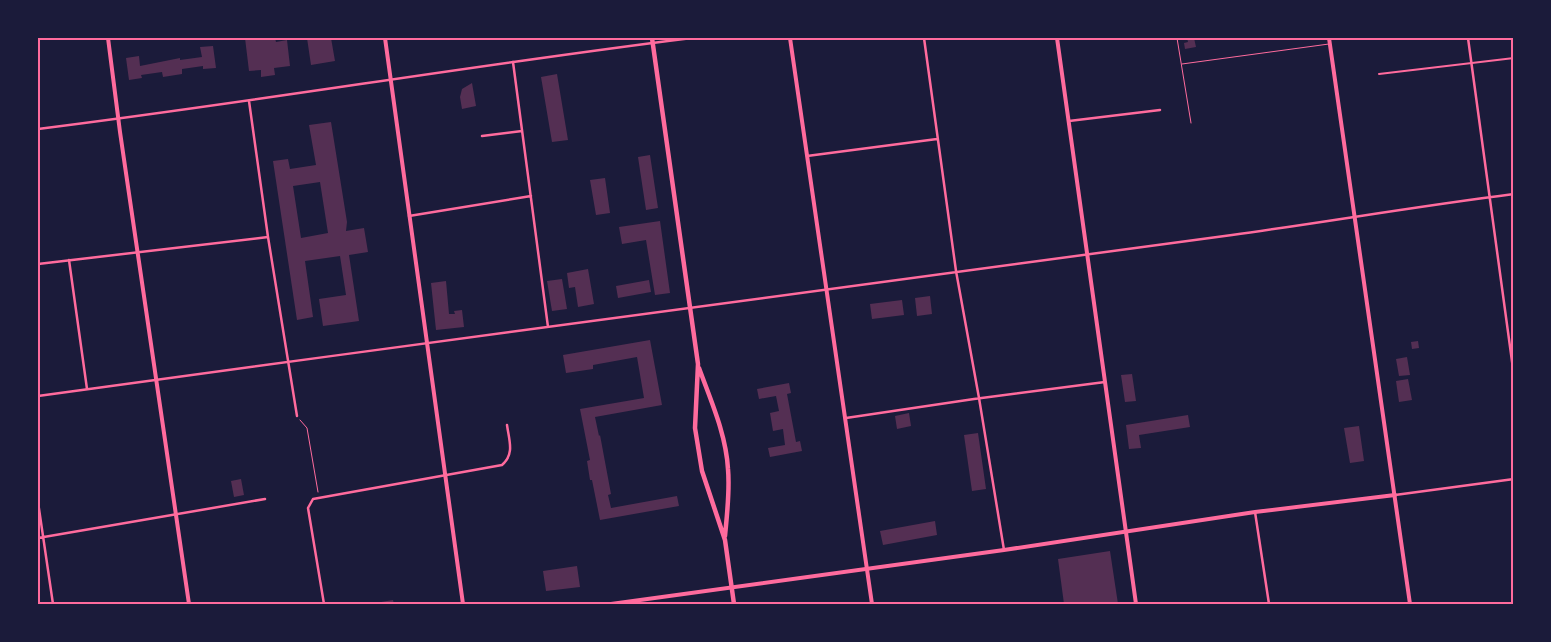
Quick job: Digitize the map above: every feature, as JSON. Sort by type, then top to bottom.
[{"type":"main road","points":[[108,38],[118,120],[189,604]]},
{"type":"main road","points":[[385,38],[463,604]]},
{"type":"main road","points":[[790,38],[872,604]]},
{"type":"main road","points":[[1057,38],[1136,604]]},
{"type":"main road","points":[[1329,38],[1410,604]]},
{"type":"main road","points":[[652,40],[698,364],[696,433],[702,471],[725,540],[734,604]]},
{"type":"main road","points":[[698,364],[720,423],[728,467],[729,486],[725,540]]},
{"type":"main road","points":[[611,604],[1004,550],[1255,512],[1395,494]]},
{"type":"street","points":[[38,129],[118,120],[652,40],[692,38]]},
{"type":"street","points":[[924,38],[956,271],[1004,550]]},
{"type":"street","points":[[1468,38],[1514,376]]},
{"type":"street","points":[[1379,74],[1514,58]]},
{"type":"street","points":[[513,62],[548,327]]},
{"type":"street","points":[[249,101],[268,237],[297,416]]},
{"type":"street","points":[[1069,122],[1160,110]]},
{"type":"street","points":[[482,136],[522,131]]},
{"type":"street","points":[[807,156],[937,139]]},
{"type":"street","points":[[38,396],[1354,218],[1514,194]]},
{"type":"street","points":[[409,216],[531,196]]},
{"type":"street","points":[[38,264],[268,237]]},
{"type":"street","points":[[70,260],[88,390]]},
{"type":"street","points":[[844,418],[1105,382]]},
{"type":"street","points":[[324,604],[308,508],[313,499],[502,465],[508,460],[511,450],[507,425]]},
{"type":"street","points":[[1395,494],[1514,479]]},
{"type":"street","points":[[38,538],[265,499]]},
{"type":"street","points":[[38,502],[53,604]]},
{"type":"street","points":[[1255,512],[1269,604]]},
{"type":"lane","points":[[1177,38],[1191,123]]},
{"type":"lane","points":[[1182,64],[1330,44]]},
{"type":"path","points":[[297,416],[307,428],[319,498]]},
{"type":"building","points":[[245,38],[275,38],[276,42],[287,40],[290,66],[274,68],[275,75],[261,77],[261,70],[249,71]]},
{"type":"building","points":[[307,38],[331,38],[335,61],[311,65]]},
{"type":"building","points":[[1187,38],[1194,38],[1196,47],[1185,49],[1184,43],[1188,42]]},
{"type":"building","points":[[213,46],[216,68],[203,69],[203,66],[182,69],[182,74],[163,77],[162,72],[141,75],[142,78],[129,80],[126,58],[139,56],[140,66],[180,58],[180,60],[202,57],[200,47]]},
{"type":"building","points":[[557,74],[568,140],[552,142],[541,77]]},
{"type":"building","points":[[472,83],[476,106],[462,109],[460,97],[462,89]]},
{"type":"building","points":[[331,122],[347,222],[346,231],[364,228],[368,252],[349,255],[359,321],[323,326],[319,299],[346,295],[340,256],[305,261],[313,317],[297,320],[273,161],[288,159],[290,169],[316,165],[309,125]],"holes":[[[320,182],[328,233],[301,238],[293,186]]]},
{"type":"building","points":[[650,155],[658,208],[646,210],[638,157]]},
{"type":"building","points":[[605,178],[610,213],[596,215],[590,180]]},
{"type":"building","points":[[660,221],[670,293],[655,295],[646,240],[622,244],[619,227]]},
{"type":"building","points":[[588,269],[594,304],[578,307],[575,287],[569,288],[567,273]]},
{"type":"building","points":[[562,279],[567,309],[552,311],[547,281]]},
{"type":"building","points":[[649,280],[651,292],[618,298],[616,286]]},
{"type":"building","points":[[446,281],[449,314],[455,314],[454,311],[462,310],[464,327],[436,330],[431,283]]},
{"type":"building","points":[[930,296],[932,314],[917,316],[915,298]]},
{"type":"building","points":[[902,300],[904,315],[872,319],[870,304]]},
{"type":"building","points":[[650,340],[662,405],[595,417],[611,494],[608,495],[611,508],[677,496],[679,506],[600,520],[592,480],[590,480],[587,461],[590,460],[580,409],[644,398],[637,357],[593,365],[593,369],[566,373],[563,355]]},
{"type":"building","points":[[1418,341],[1419,348],[1412,349],[1411,342]]},
{"type":"building","points":[[1407,357],[1410,375],[1399,376],[1396,359]]},
{"type":"building","points":[[1132,374],[1136,401],[1125,402],[1121,375]]},
{"type":"building","points":[[1408,379],[1412,400],[1399,402],[1396,381]]},
{"type":"building","points":[[789,383],[791,393],[787,394],[796,442],[800,441],[802,451],[770,457],[768,448],[785,445],[783,429],[773,431],[770,413],[779,411],[776,396],[759,399],[757,389]]},
{"type":"building","points":[[909,413],[911,426],[897,429],[895,416]]},
{"type":"building","points":[[1188,415],[1190,427],[1139,435],[1141,448],[1129,449],[1126,425]]},
{"type":"building","points":[[1359,426],[1364,461],[1350,463],[1344,428]]},
{"type":"building","points":[[978,433],[986,489],[972,491],[964,435]]},
{"type":"building","points":[[241,479],[244,495],[234,497],[231,481]]},
{"type":"building","points":[[935,521],[937,535],[883,545],[880,531]]},
{"type":"building","points":[[1110,551],[1118,604],[1064,604],[1058,559]]},
{"type":"building","points":[[577,566],[580,587],[546,591],[543,571]]},
{"type":"building","points":[[393,600],[394,604],[381,604],[381,602]]}]
